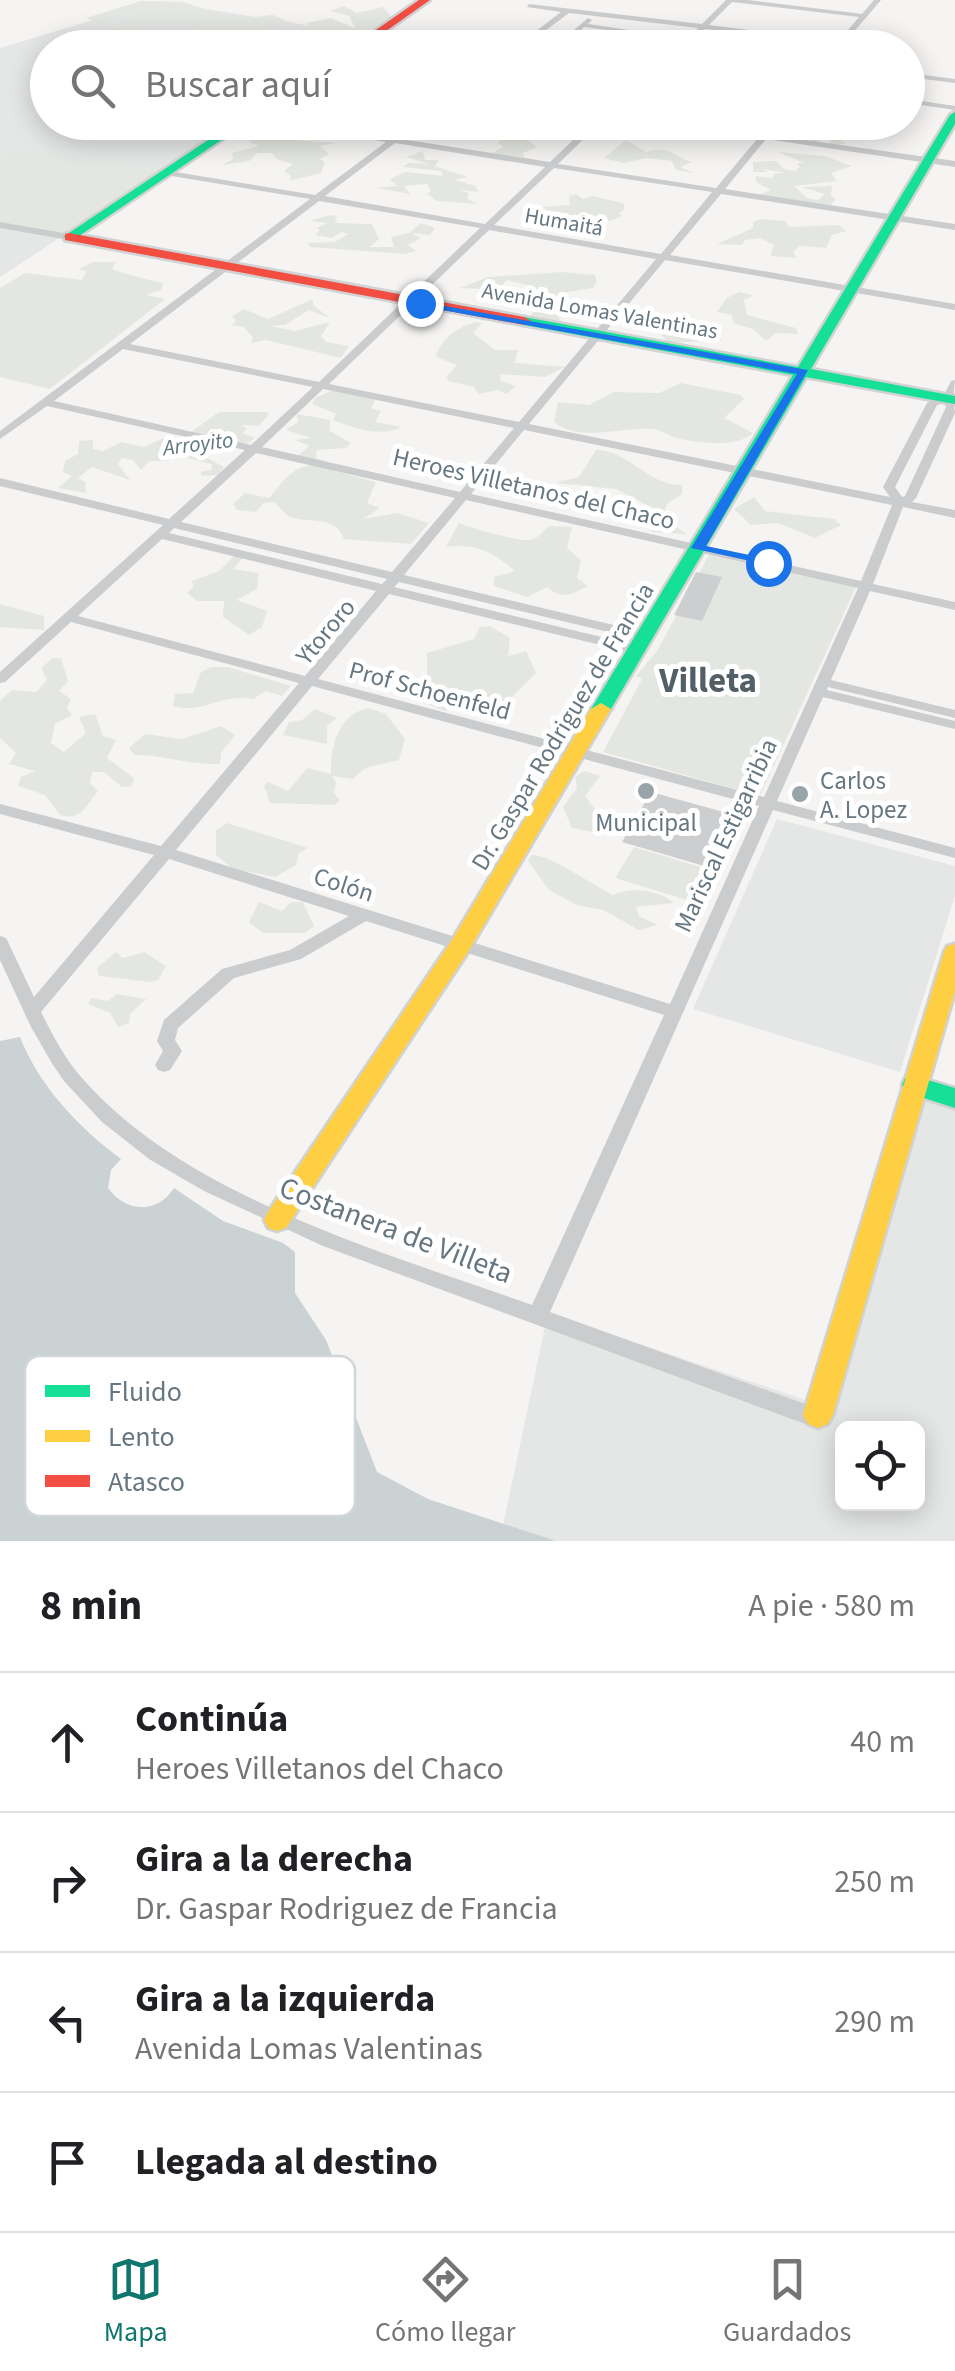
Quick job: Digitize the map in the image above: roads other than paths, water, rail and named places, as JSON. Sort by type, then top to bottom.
[{"type":"street","points":[[384,30],[425,0]]},
{"type":"street","points":[[699,30],[730,0],[864,16]]},
{"type":"street","points":[[851,30],[878,0]]},
{"type":"street","points":[[530,6],[731,30]]},
{"type":"street","points":[[541,30],[567,11]]},
{"type":"street","points":[[577,30],[591,18]]},
{"type":"street","points":[[582,26],[621,30]]},
{"type":"street","points":[[925,77],[955,80]]},
{"type":"street","points":[[925,105],[955,111]]},
{"type":"street","name":"Dr. Gaspar Rodriguez de Francia","points":[[277,1220],[460,946],[742,469],[897,218],[955,111]]},
{"type":"street","points":[[69,238],[215,140]]},
{"type":"street","points":[[388,140],[955,227]]},
{"type":"street","points":[[0,679],[261,441],[318,384],[414,302],[578,140]]},
{"type":"street","name":"Ytororo","points":[[32,1011],[312,682],[648,273],[672,259],[716,191],[762,140]]},
{"type":"street","points":[[786,140],[955,164]]},
{"type":"street","points":[[0,436],[394,141]]},
{"type":"street","name":"Humaitá","points":[[166,172],[955,307]]},
{"type":"street","name":"Avenida Lomas Valentinas","points":[[0,225],[600,336],[952,394]]},
{"type":"street","points":[[121,345],[955,514]]},
{"type":"street","points":[[899,502],[889,488],[932,403],[952,394]]},
{"type":"street","name":"Mariscal Estigarribia","points":[[538,1316],[866,586],[899,502],[910,498],[952,407],[952,394]]},
{"type":"street","name":"Heroes Villetanos del Chaco","points":[[44,402],[215,440],[261,441],[467,496],[955,606]]},
{"type":"street","points":[[0,482],[106,508],[162,529],[388,590],[642,644]]},
{"type":"street","points":[[162,529],[399,577],[642,644]]},
{"type":"street","name":"Prof Schoenfeld","points":[[68,616],[955,853]]},
{"type":"street","points":[[821,687],[955,714]]},
{"type":"street","points":[[821,687],[955,725]]},
{"type":"street","name":"Colón","points":[[0,808],[168,853],[672,1011]]},
{"type":"street","points":[[164,1065],[173,1051],[166,1040],[170,1025],[228,973],[295,955],[361,916]]},
{"type":"street","name":"Costanera de Villeta","points":[[0,942],[32,1011],[71,1077],[116,1122],[277,1220],[818,1415]]},
{"type":"street","points":[[818,1415],[955,952]]},
{"type":"street","points":[[914,1085],[955,1098]]},
{"type":"place","name":"Municipal","points":[[646,791]]},
{"type":"place","name":"Carlos A. Lopez","points":[[800,794]]},
{"type":"district","name":"Villeta","points":[[708,680]]},
{"type":"water label","name":"Arroyito","points":[[198,443]]}]
